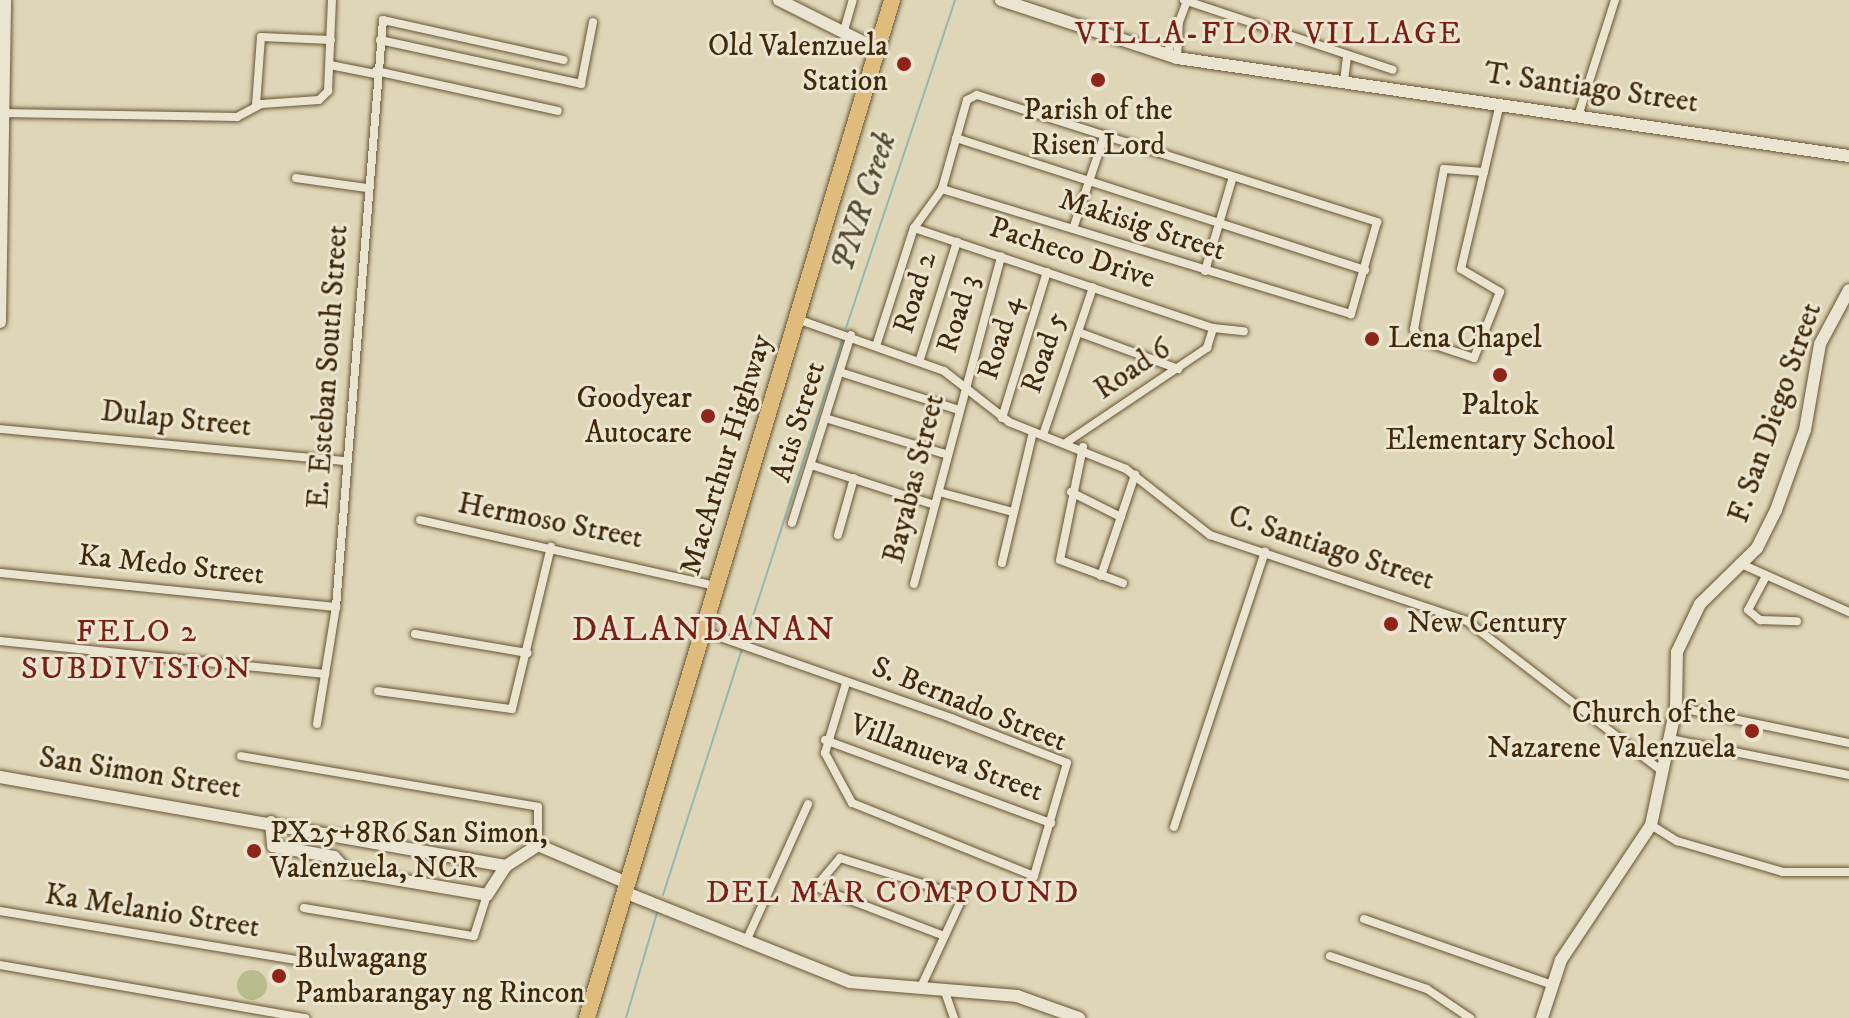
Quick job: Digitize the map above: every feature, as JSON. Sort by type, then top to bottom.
[{"type":"highway","name":"MacArthur Highway","points":[[587,1018],[892,0]]},
{"type":"street","points":[[0,322],[1,90],[5,0]]},
{"type":"street","points":[[2,113],[237,117],[256,105],[319,100],[328,91],[332,0]]},
{"type":"street","points":[[779,0],[843,35],[877,49]]},
{"type":"street","points":[[843,35],[853,0]]},
{"type":"street","name":"T. Santiago Street","points":[[1001,0],[1172,57],[1579,113],[1849,156]]},
{"type":"street","points":[[1172,57],[1186,0],[1347,57],[1393,70]]},
{"type":"street","points":[[1579,113],[1615,0]]},
{"type":"street","name":"E. Esteban South Street","points":[[317,724],[336,607],[375,72],[380,40],[390,17],[564,60]]},
{"type":"street","points":[[380,40],[581,84],[593,22]]},
{"type":"street","points":[[256,105],[261,37],[331,40]]},
{"type":"street","points":[[1344,81],[1347,57]]},
{"type":"street","points":[[330,65],[558,111]]},
{"type":"street","points":[[877,343],[923,206],[942,189],[956,138],[970,95],[1379,225],[1365,270],[1219,226],[956,138]]},
{"type":"street","points":[[1484,172],[1444,169],[1414,335],[1480,355],[1500,292],[1461,269],[1484,172],[1500,103]]},
{"type":"street","points":[[1073,229],[1104,137]]},
{"type":"street","points":[[296,178],[366,188]]},
{"type":"street","points":[[1205,271],[1232,180]]},
{"type":"street","name":"Makisig Street","points":[[942,189],[1351,314],[1365,270]]},
{"type":"street","name":"Pacheco Drive","points":[[914,228],[1213,328],[1244,331]]},
{"type":"street","name":"Road 2","points":[[920,359],[957,242]]},
{"type":"street","name":"Road 3","points":[[962,385],[1001,256]]},
{"type":"street","name":"Road 4","points":[[1002,418],[1047,272]]},
{"type":"street","name":"Road 5","points":[[1002,563],[1013,512],[1038,433],[1093,287]]},
{"type":"street","name":"F. San Diego Street","points":[[1542,1018],[1552,985],[1651,825],[1676,707],[1674,664],[1689,623],[1716,582],[1757,548],[1783,492],[1820,344],[1849,290]]},
{"type":"street","name":"C. Santiago Street","points":[[797,319],[920,359],[962,385],[1002,418],[1083,447],[1135,475],[1210,535],[1467,621],[1664,772]]},
{"type":"street","name":"Road 6","points":[[1067,442],[1207,348],[1213,328]]},
{"type":"street","points":[[1078,332],[1178,369]]},
{"type":"street","name":"Atis Street","points":[[792,523],[851,335]]},
{"type":"street","points":[[840,372],[956,409]]},
{"type":"street","name":"Bayabas Street","points":[[914,584],[939,492],[962,385]]},
{"type":"street","points":[[825,418],[945,454]]},
{"type":"street","name":"Dulap Street","points":[[0,429],[346,461]]},
{"type":"street","points":[[1083,447],[1071,492],[1060,560],[1123,583]]},
{"type":"street","points":[[811,465],[935,505]]},
{"type":"street","points":[[1101,576],[1135,475]]},
{"type":"street","points":[[838,535],[854,478]]},
{"type":"street","points":[[939,492],[1013,512]]},
{"type":"street","points":[[1071,492],[1121,517]]},
{"type":"street","name":"Hermoso Street","points":[[420,520],[717,586]]},
{"type":"street","points":[[378,691],[506,711],[527,653],[551,547]]},
{"type":"street","points":[[1174,827],[1265,552]]},
{"type":"street","points":[[1739,563],[1765,578],[1849,612]]},
{"type":"street","name":"Ka Medo Street","points":[[0,573],[336,607]]},
{"type":"street","points":[[1765,578],[1748,610],[1760,620],[1797,621]]},
{"type":"street","name":"S. Bernado Street","points":[[703,631],[1067,763],[1034,876],[860,811],[835,774],[825,740]]},
{"type":"street","points":[[415,634],[527,653]]},
{"type":"street","points":[[0,641],[325,674]]},
{"type":"street","points":[[825,740],[846,683]]},
{"type":"street","points":[[1676,707],[1849,743]]},
{"type":"street","points":[[1670,739],[1848,774],[1849,763]]},
{"type":"street","name":"Villanueva Street","points":[[825,740],[1051,823]]},
{"type":"street","points":[[241,756],[538,807],[538,845]]},
{"type":"street","name":"San Simon Street","points":[[0,777],[271,822],[506,866]]},
{"type":"street","points":[[748,937],[808,804]]},
{"type":"street","points":[[271,822],[273,846],[337,858],[347,871],[487,895]]},
{"type":"street","points":[[1651,825],[1677,841],[1783,872],[1849,872]]},
{"type":"street","points":[[538,845],[626,888],[850,982],[1017,996],[1079,1018]]},
{"type":"street","points":[[304,908],[474,936],[487,895],[506,866],[538,845]]},
{"type":"street","points":[[921,987],[944,936],[961,896],[904,872],[840,858],[816,887],[944,936]]},
{"type":"street","name":"Ka Melanio Street","points":[[0,911],[296,960]]},
{"type":"street","points":[[1364,919],[1552,985]]},
{"type":"street","points":[[1330,956],[1427,989],[1470,1018]]},
{"type":"street","points":[[0,965],[305,1018]]},
{"type":"street","points":[[944,989],[954,1018]]},
{"type":"green space","points":[[252,970],[258,971],[266,979],[266,991],[258,999],[252,1000],[246,999],[238,991],[237,985],[238,979],[246,971]]},
{"type":"waterway","name":"PNR Creek","points":[[846,328],[955,0]]},
{"type":"waterway","name":"PNR Creek","points":[[747,635],[843,338]]},
{"type":"waterway","name":"PNR Creek","points":[[663,895],[742,649]]},
{"type":"waterway","name":"PNR Creek","points":[[626,1018],[658,909]]},
{"type":"place","name":"Old Valenzuela Station","points":[[904,64]]},
{"type":"place","name":"Parish of the Risen Lord","points":[[1098,80]]},
{"type":"place","name":"Lena Chapel","points":[[1372,339]]},
{"type":"place","name":"Paltok Elementary School","points":[[1500,375]]},
{"type":"place","name":"Goodyear Autocare","points":[[708,416]]},
{"type":"place","name":"New Century","points":[[1391,624]]},
{"type":"place","name":"Church of the Nazarene Valenzuela","points":[[1752,731]]},
{"type":"place","name":"PX25+8R6 San Simon, Valenzuela, NCR","points":[[254,851]]},
{"type":"place","name":"Bulwagang Pambarangay ng Rincon","points":[[279,976]]},
{"type":"district","name":"VILLA-FLOR VILLAGE","points":[[1269,34]]},
{"type":"district","name":"DALANDANAN","points":[[704,631]]},
{"type":"district","name":"FELO 2 SUBDIVISION","points":[[137,652]]},
{"type":"district","name":"DEL MAR COMPOUND","points":[[893,893]]}]
